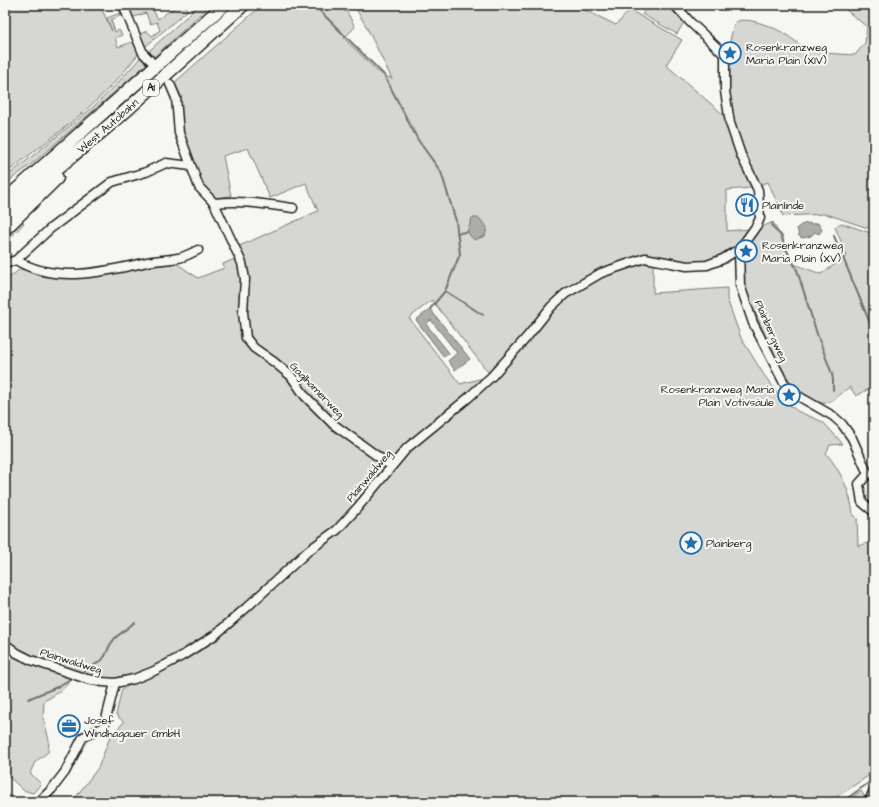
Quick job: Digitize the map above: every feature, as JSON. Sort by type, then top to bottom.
[{"type":"highway","name":"West Autobahn","points":[[5,200],[224,5]]},
{"type":"highway","name":"West Autobahn","points":[[5,212],[76,153],[243,5]]},
{"type":"highway","points":[[5,229],[56,179],[76,153]]},
{"type":"highway","points":[[5,190],[39,169]]},
{"type":"street","points":[[675,5],[690,22],[725,55],[725,92],[730,123],[741,155],[758,190],[760,211],[760,218],[757,225],[739,250]]},
{"type":"street","points":[[127,6],[144,53],[150,60]]},
{"type":"street","name":"Gaglhamerweg","points":[[170,84],[176,98],[179,133],[199,187],[214,204],[242,263],[245,279],[243,312],[246,338],[254,348],[291,376],[305,396],[334,424],[391,466]]},
{"type":"street","points":[[5,264],[16,260],[51,228],[112,182],[146,172],[166,163],[192,166]]},
{"type":"street","points":[[214,204],[233,201],[293,208]]},
{"type":"street","points":[[16,260],[24,266],[57,274],[78,274],[126,268],[149,262],[180,258],[198,250]]},
{"type":"street","name":"Plainwaldweg","points":[[5,644],[17,653],[43,665],[87,679],[115,683],[134,679],[154,671],[182,656],[215,635],[308,551],[337,530],[358,507],[406,448],[468,398],[492,376],[527,337],[551,307],[565,294],[601,273],[645,258],[686,266],[707,265],[723,259],[739,250]]},
{"type":"street","name":"Plainbergweg","points":[[739,250],[740,285],[753,323],[776,370],[784,383],[793,393],[833,416],[842,424],[852,438],[868,474],[859,484],[862,502],[873,509]]},
{"type":"street","points":[[39,802],[52,789],[65,772],[83,737],[104,727],[115,683]]},
{"type":"street","points":[[874,790],[871,797],[874,801]]},
{"type":"shaded area","points":[[5,5],[100,5],[112,31],[107,18],[123,12],[124,14],[111,20],[115,32],[119,30],[122,35],[115,38],[118,47],[135,41],[139,53],[116,81],[90,106],[5,174]]},
{"type":"shaded area","points":[[140,5],[156,5],[156,8],[153,10],[158,19],[175,7],[174,5],[185,5],[188,10],[145,47],[138,35],[147,31],[152,36],[160,30],[157,22],[150,24],[146,13],[131,18],[129,9]]},
{"type":"shaded area","points":[[199,5],[210,5],[153,58],[150,54],[150,50]]},
{"type":"shaded area","points":[[262,5],[332,5],[347,12],[355,27],[344,38],[378,72],[392,79],[354,5],[578,5],[583,9],[616,25],[630,10],[682,40],[666,65],[725,116],[729,93],[727,62],[729,45],[734,24],[738,21],[743,20],[756,22],[770,26],[784,33],[808,49],[828,53],[855,55],[865,43],[867,27],[840,5],[874,5],[874,230],[826,214],[783,216],[768,182],[751,188],[727,190],[727,231],[749,229],[741,243],[731,252],[708,261],[696,262],[645,258],[653,264],[653,293],[727,288],[727,299],[741,338],[764,375],[782,399],[797,411],[823,422],[843,444],[830,445],[826,453],[840,474],[850,497],[853,514],[857,518],[858,546],[874,541],[874,772],[829,802],[72,802],[98,768],[110,737],[124,722],[116,715],[122,689],[168,667],[114,680],[91,677],[67,668],[71,679],[56,694],[44,701],[43,717],[49,740],[48,752],[35,762],[30,773],[41,784],[33,793],[23,790],[5,773],[5,281],[20,269],[70,278],[176,263],[198,278],[224,268],[223,264],[239,257],[235,248],[318,211],[306,183],[270,198],[248,148],[223,156],[231,196],[213,198],[202,186],[187,147],[181,125],[181,96],[174,83]],"holes":[[[432,300],[491,376],[460,384],[409,318]]]},
{"type":"shaded area","points":[[649,5],[666,5],[684,22],[677,34],[642,14]]},
{"type":"shaded area","points":[[145,57],[148,63],[33,163],[5,184],[5,178],[92,108],[115,86],[140,58]]},
{"type":"shaded area","points":[[472,218],[479,218],[487,227],[485,236],[474,240],[467,232]]},
{"type":"shaded area","points":[[21,220],[24,223],[5,244],[5,235]]},
{"type":"shaded area","points":[[773,222],[794,264],[821,274],[847,256],[835,227],[841,223],[874,234],[874,386],[856,396],[850,387],[829,402],[815,402],[802,394],[794,386],[781,368],[770,345],[745,290],[743,267],[745,250],[752,235],[756,230]]},
{"type":"shaded area","points":[[807,223],[818,223],[822,230],[819,234],[815,232],[811,236],[802,238],[799,236],[797,228]]},
{"type":"shaded area","points":[[430,309],[470,359],[455,370],[448,361],[457,353],[431,320],[426,324],[449,353],[444,357],[416,320]]},
{"type":"shaded area","points":[[861,791],[868,802],[845,802]]},
{"type":"waterway","points":[[308,5],[319,10],[384,75],[418,140],[441,172],[456,221],[460,254],[445,291],[430,309]]},
{"type":"waterway","points":[[772,224],[774,229],[782,236],[784,245],[797,270],[817,334],[832,374],[833,390]]},
{"type":"waterway","points":[[457,233],[467,232]]},
{"type":"waterway","points":[[834,236],[870,323],[874,329]]},
{"type":"waterway","points":[[445,291],[483,315]]},
{"type":"waterway","points":[[81,674],[102,660],[115,638],[135,622]]},
{"type":"waterway","points":[[28,699],[57,687],[74,677]]},
{"type":"waterway","points":[[842,802],[874,779]]},
{"type":"place","name":"Rosenkranzweg Maria Plain (XIV)","points":[[730,53]]},
{"type":"place","name":"Plainlinde","points":[[747,205]]},
{"type":"place","name":"Rosenkranzweg Maria Plain (XV)","points":[[746,251]]},
{"type":"place","name":"Rosenkranzweg Maria Plain Votivsäule","points":[[789,395]]},
{"type":"place","name":"Plainberg","points":[[691,543]]},
{"type":"place","name":"Josef Windhagauer GmbH","points":[[69,726]]}]
